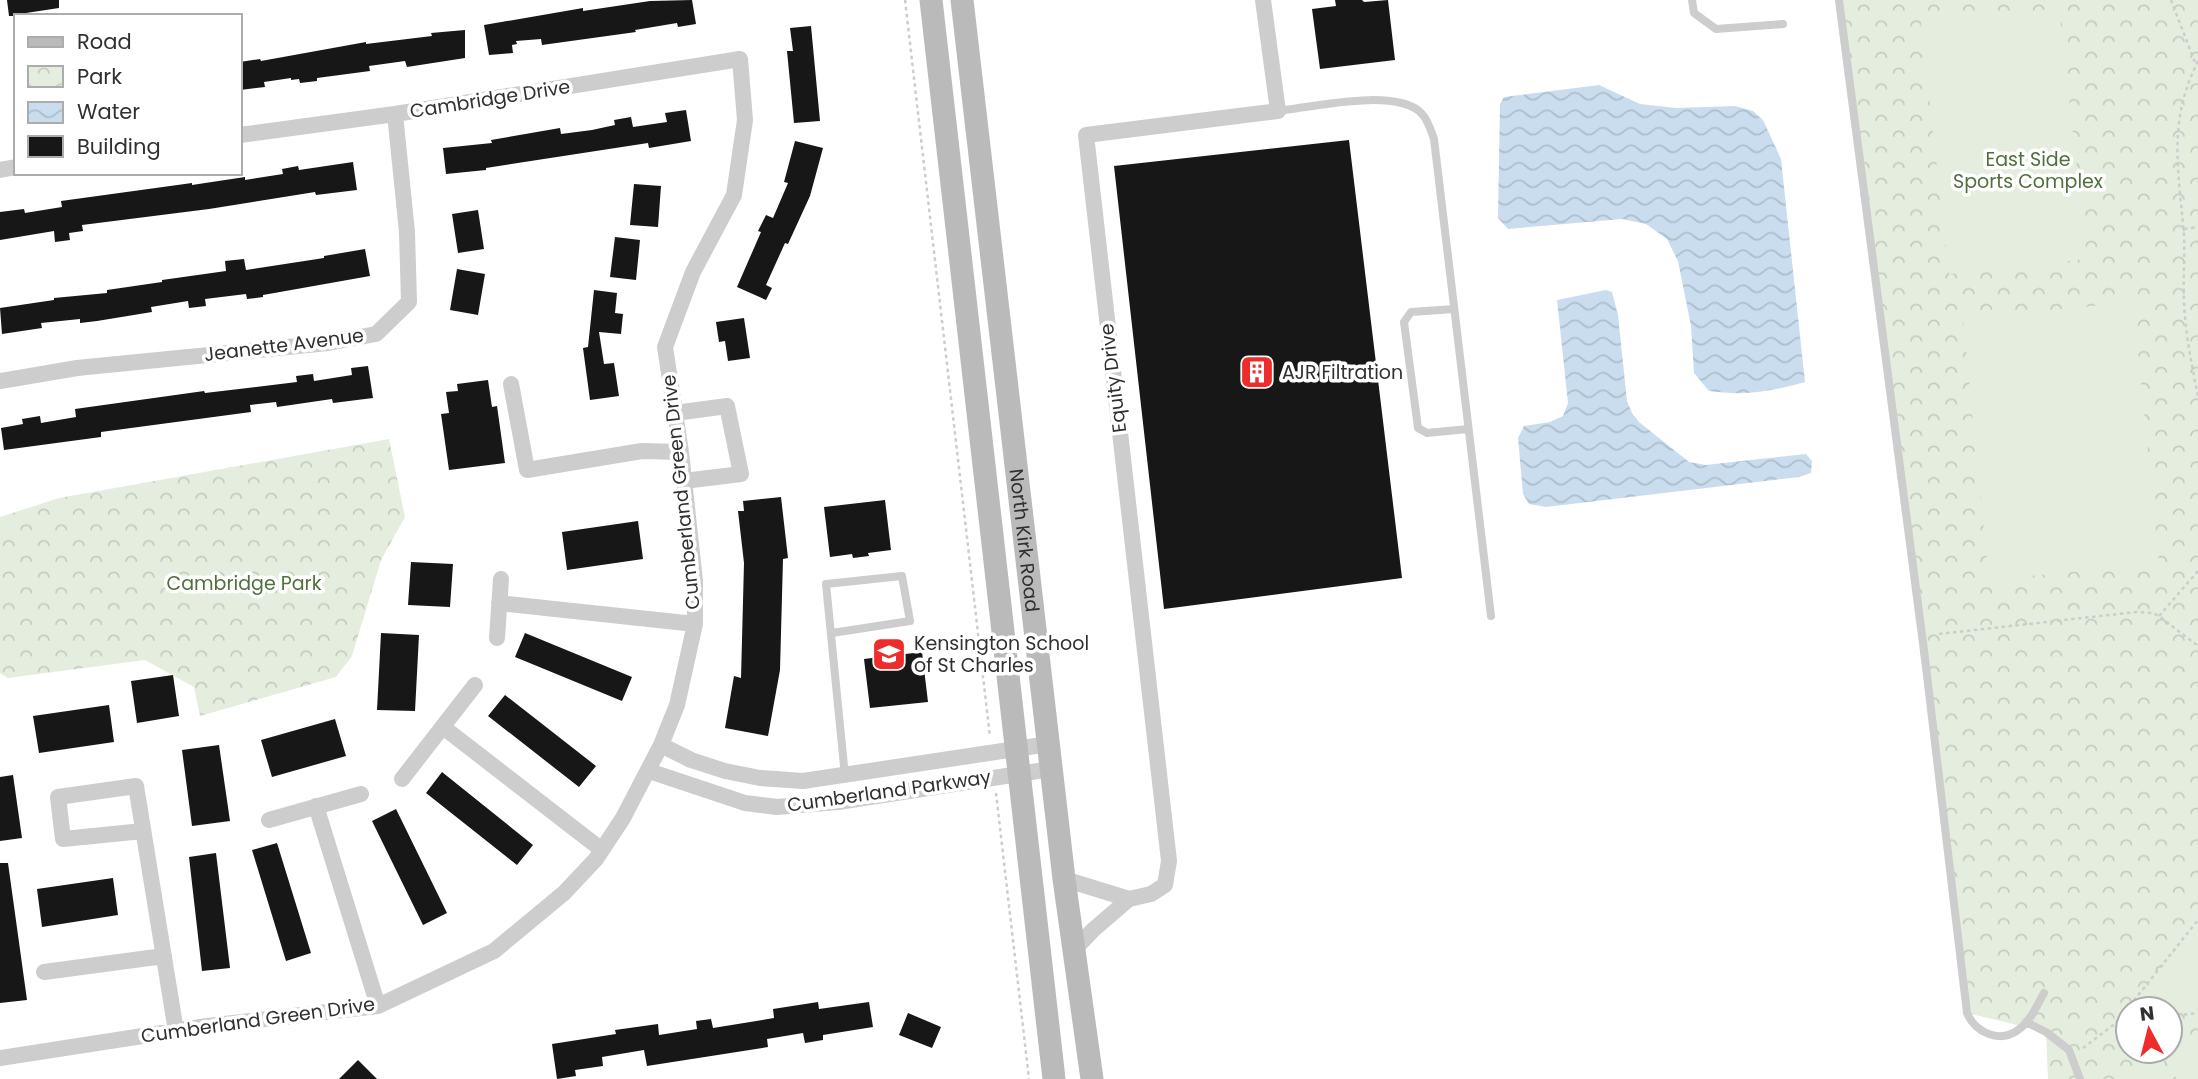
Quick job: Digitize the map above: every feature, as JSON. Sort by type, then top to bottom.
[{"type":"main road","name":"North Kirk Road","points":[[931,0],[1054,1079]]},
{"type":"main road","name":"North Kirk Road","points":[[962,0],[1064,879],[1091,1079]]},
{"type":"street","points":[[1263,0],[1278,111]]},
{"type":"street","name":"Cambridge Drive","points":[[242,135],[396,114],[740,59]]},
{"type":"street","name":"Cumberland Green Drive","points":[[0,1058],[176,1031],[378,1006],[494,951],[564,893],[602,850],[649,771],[661,745],[677,705],[695,624],[695,581],[681,452],[665,346],[693,272],[734,195],[744,120],[740,59]]},
{"type":"street","name":"Equity Drive","points":[[1075,949],[1129,899],[1151,894],[1165,885],[1169,861],[1086,135],[1278,111]]},
{"type":"street","name":"Jeanette Avenue","points":[[0,381],[77,368],[328,343],[376,334],[409,302],[407,232],[396,114]]},
{"type":"street","points":[[511,384],[527,470],[642,451],[681,452]]},
{"type":"street","points":[[675,413],[727,406],[741,474],[684,481]]},
{"type":"street","points":[[497,638],[501,579]]},
{"type":"street","points":[[499,603],[695,624]]},
{"type":"street","points":[[402,779],[475,685]]},
{"type":"street","points":[[443,727],[602,850]]},
{"type":"street","name":"Cumberland Parkway","points":[[661,745],[691,760],[760,778],[803,781],[1049,744]]},
{"type":"street","name":"Cumberland Parkway","points":[[649,771],[745,803],[777,807],[838,802],[1051,769]]},
{"type":"street","points":[[144,831],[63,839],[58,797],[136,786],[144,831],[176,1031]]},
{"type":"street","points":[[269,820],[361,794]]},
{"type":"street","points":[[316,806],[378,1006]]},
{"type":"street","points":[[1064,879],[1129,899]]},
{"type":"street","points":[[44,972],[164,956]]},
{"type":"lane","points":[[1692,0],[1694,13],[1716,29],[1783,24]]},
{"type":"lane","points":[[1839,0],[1924,650],[1967,1013],[1971,1023],[1980,1031],[1993,1036],[2016,1032],[2026,1022],[2044,993]]},
{"type":"lane","points":[[1278,111],[1381,99],[1407,103],[1423,115],[1434,139],[1490,616]]},
{"type":"lane","points":[[1454,309],[1410,312],[1404,322],[1418,428],[1427,433],[1468,429]]},
{"type":"lane","points":[[832,633],[910,621],[902,576],[826,584],[845,776]]},
{"type":"lane","points":[[2026,1022],[2046,1032],[2070,1050],[2080,1079]]},
{"type":"path","points":[[905,0],[992,752]]},
{"type":"path","points":[[2171,0],[2197,63],[2182,107],[2176,142],[2183,229],[2186,330],[2198,397]]},
{"type":"path","points":[[2183,229],[2198,227]]},
{"type":"path","points":[[2159,616],[2198,571]]},
{"type":"path","points":[[1939,634],[2136,612],[2159,616],[2198,646]]},
{"type":"path","points":[[994,776],[1029,1079]]},
{"type":"path","points":[[2138,995],[2198,920]]},
{"type":"path","points":[[2072,1057],[2114,1025]]},
{"type":"green space","name":"East Side Sports Complex","points":[[1835,0],[2198,0],[2198,1079],[2048,1079],[2046,1032],[1967,1013]]},
{"type":"green space","points":[[2059,8],[2087,259],[1949,274],[1921,23]]},
{"type":"green space","points":[[2133,302],[2159,563],[1989,580],[1963,319]]},
{"type":"green space","name":"Cambridge Park","points":[[389,439],[405,517],[381,560],[352,656],[336,677],[200,716],[194,687],[145,660],[8,678],[0,673],[0,517],[59,498]]},
{"type":"green space","points":[[2198,931],[2198,1010],[2184,1012],[2184,995],[2141,995],[2190,932]]},
{"type":"green space","points":[[2198,1034],[2198,1079],[2176,1079],[2175,1065],[2184,1065],[2184,1036]]},
{"type":"green space","points":[[2136,1065],[2164,1065],[2166,1079],[2138,1079]]},
{"type":"water","points":[[1599,85],[1640,104],[1676,108],[1735,106],[1753,111],[1763,120],[1781,159],[1805,382],[1758,392],[1709,391],[1694,373],[1691,326],[1678,261],[1667,239],[1646,224],[1622,219],[1508,229],[1498,218],[1500,104],[1504,97]]},
{"type":"water","points":[[1606,290],[1612,292],[1618,315],[1627,401],[1639,422],[1689,462],[1706,465],[1806,454],[1812,461],[1811,473],[1799,477],[1546,507],[1529,504],[1523,494],[1518,438],[1524,426],[1550,422],[1563,416],[1568,403],[1557,300]]},
{"type":"building","points":[[7,0],[59,0],[59,8],[9,16]]},
{"type":"building","points":[[692,0],[696,24],[678,27],[677,23],[635,30],[636,32],[542,45],[541,39],[516,41],[517,44],[512,45],[513,53],[489,55],[484,25],[583,8],[583,11],[650,1]]},
{"type":"building","points":[[1335,0],[1388,0],[1395,60],[1320,69],[1312,9],[1336,6]]},
{"type":"building","points":[[811,26],[820,121],[794,123],[787,51],[793,51],[790,28]]},
{"type":"building","points":[[465,30],[465,58],[407,67],[405,61],[369,66],[370,71],[317,78],[317,81],[300,83],[299,79],[291,78],[264,82],[265,87],[242,90],[242,62],[261,61],[366,42],[432,36],[431,33]]},
{"type":"building","points":[[686,110],[691,141],[649,148],[648,143],[486,170],[446,174],[443,148],[492,143],[491,140],[560,128],[561,134],[592,130],[615,125],[614,120],[631,117],[633,127],[667,122],[665,113]]},
{"type":"building","name":"AJR Filtration","points":[[1349,140],[1402,578],[1164,609],[1114,166]]},
{"type":"building","points":[[795,141],[823,148],[810,196],[766,285],[772,288],[766,300],[737,287],[761,232],[758,231],[766,215],[773,218],[788,183],[784,182]]},
{"type":"building","points":[[353,162],[357,190],[316,195],[315,192],[82,225],[83,231],[69,233],[70,240],[55,242],[54,231],[0,240],[0,212],[24,209],[25,213],[62,207],[61,201],[192,183],[245,177],[245,180],[283,174],[282,169],[298,166],[299,170]]},
{"type":"building","points":[[634,184],[661,186],[658,227],[630,225]]},
{"type":"building","points":[[478,210],[484,249],[458,253],[452,214]]},
{"type":"building","points":[[615,237],[640,240],[636,280],[610,277]]},
{"type":"building","points":[[365,249],[370,276],[263,297],[247,299],[246,294],[205,299],[206,306],[189,308],[188,301],[151,307],[152,312],[97,321],[80,323],[80,319],[41,323],[42,328],[2,334],[0,308],[54,298],[107,293],[107,290],[226,271],[225,261],[244,259],[246,270]]},
{"type":"building","points":[[457,269],[485,274],[478,315],[450,310]]},
{"type":"building","points":[[594,290],[617,293],[615,313],[623,314],[621,334],[599,332],[604,364],[614,363],[619,396],[590,400],[583,348],[588,347]]},
{"type":"building","points":[[744,318],[750,358],[728,361],[725,341],[719,342],[716,322]]},
{"type":"building","points":[[368,366],[373,398],[333,403],[332,399],[277,407],[276,402],[250,405],[251,412],[101,432],[101,437],[4,450],[1,428],[23,424],[22,419],[40,416],[41,423],[76,417],[75,409],[204,391],[297,382],[296,376],[313,374],[314,381],[352,375],[351,368]]},
{"type":"building","points":[[488,380],[492,407],[497,406],[505,463],[449,470],[441,414],[449,413],[446,392],[458,391],[457,384]]},
{"type":"building","points":[[781,497],[788,558],[783,559],[780,670],[768,736],[725,728],[734,676],[741,678],[744,563],[738,511],[744,511],[743,501]]},
{"type":"building","points":[[885,500],[891,550],[853,558],[852,554],[830,557],[824,507]]},
{"type":"building","points":[[638,521],[643,559],[567,570],[562,532]]},
{"type":"building","points":[[411,562],[453,564],[450,607],[408,605]]},
{"type":"building","points":[[381,633],[419,635],[415,711],[377,710]]},
{"type":"building","points":[[525,633],[632,677],[622,701],[515,657]]},
{"type":"building","points":[[922,652],[928,702],[870,708],[864,659]]},
{"type":"building","points":[[173,675],[179,716],[137,723],[131,681]]},
{"type":"building","points":[[505,695],[596,766],[579,787],[488,716]]},
{"type":"building","points":[[109,705],[114,742],[39,753],[33,716]]},
{"type":"building","points":[[335,719],[346,756],[272,777],[261,740]]},
{"type":"building","points":[[219,745],[230,821],[192,826],[182,750]]},
{"type":"building","points":[[442,772],[533,845],[517,865],[426,793]]},
{"type":"building","points":[[13,775],[22,838],[0,841],[0,777]]},
{"type":"building","points":[[396,809],[447,913],[423,925],[372,821]]},
{"type":"building","points":[[277,843],[311,953],[286,961],[252,850]]},
{"type":"building","points":[[216,853],[230,968],[202,971],[189,857]]},
{"type":"building","points":[[0,863],[8,863],[27,1000],[0,1003]]},
{"type":"building","points":[[113,878],[118,915],[42,927],[37,889]]},
{"type":"building","points":[[818,1002],[819,1009],[869,1002],[873,1027],[823,1035],[823,1040],[805,1043],[803,1033],[767,1039],[768,1047],[647,1066],[644,1050],[602,1057],[603,1066],[575,1070],[576,1076],[557,1079],[552,1044],[658,1024],[659,1035],[697,1029],[696,1021],[711,1019],[713,1028],[774,1018],[773,1009]]},
{"type":"building","points":[[908,1013],[941,1027],[932,1048],[899,1035]]},
{"type":"building","points":[[358,1060],[377,1079],[339,1079]]},
{"type":"place","name":"AJR Filtration","points":[[1257,372]]},
{"type":"place","name":"Kensington School of St Charles","points":[[889,654]]}]
